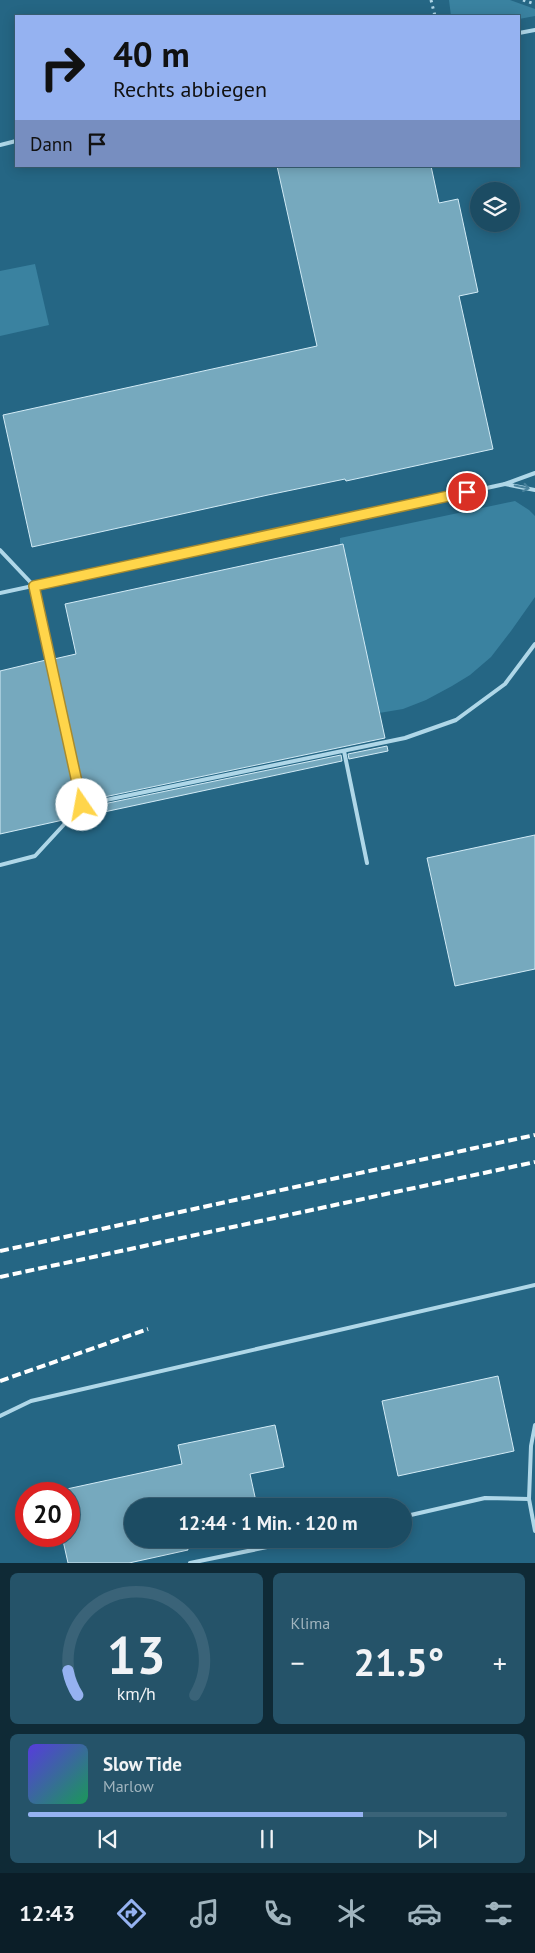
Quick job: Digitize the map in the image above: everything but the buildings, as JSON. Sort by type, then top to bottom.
[{"type":"lane","points":[[520,33],[535,30]]},
{"type":"lane","points":[[0,145],[15,141]]},
{"type":"lane","points":[[0,593],[505,484],[535,473]]},
{"type":"lane","points":[[505,484],[535,490]]},
{"type":"lane","points":[[0,550],[34,586],[82,805]]},
{"type":"lane","points":[[0,865],[35,856],[82,805],[405,738],[456,720],[505,684],[535,644]]},
{"type":"lane","points":[[344,751],[367,862]]},
{"type":"lane","points":[[0,1416],[31,1401],[535,1285]]},
{"type":"lane","points":[[535,1425],[531,1446],[529,1499],[535,1531]]},
{"type":"lane","points":[[412,1515],[485,1498],[529,1499]]},
{"type":"lane","points":[[190,1563],[262,1548]]},
{"type":"path","points":[[431,0],[435,15]]},
{"type":"path","points":[[523,0],[535,4]]},
{"type":"shaded area","points":[[449,0],[510,0],[535,9],[535,16],[520,19],[520,15],[451,15]]},
{"type":"shaded area","points":[[35,264],[49,325],[0,336],[0,271]]},
{"type":"shaded area","points":[[515,501],[535,516],[535,597],[491,657],[470,675],[426,700],[403,709],[379,713],[343,545],[340,545],[340,538]]},
{"type":"railway","points":[[0,1251],[535,1135]]},
{"type":"railway","points":[[0,1277],[535,1162]]},
{"type":"railway","points":[[0,1381],[148,1329]]},
{"type":"route","points":[[82,805],[34,586],[467,492]]}]
